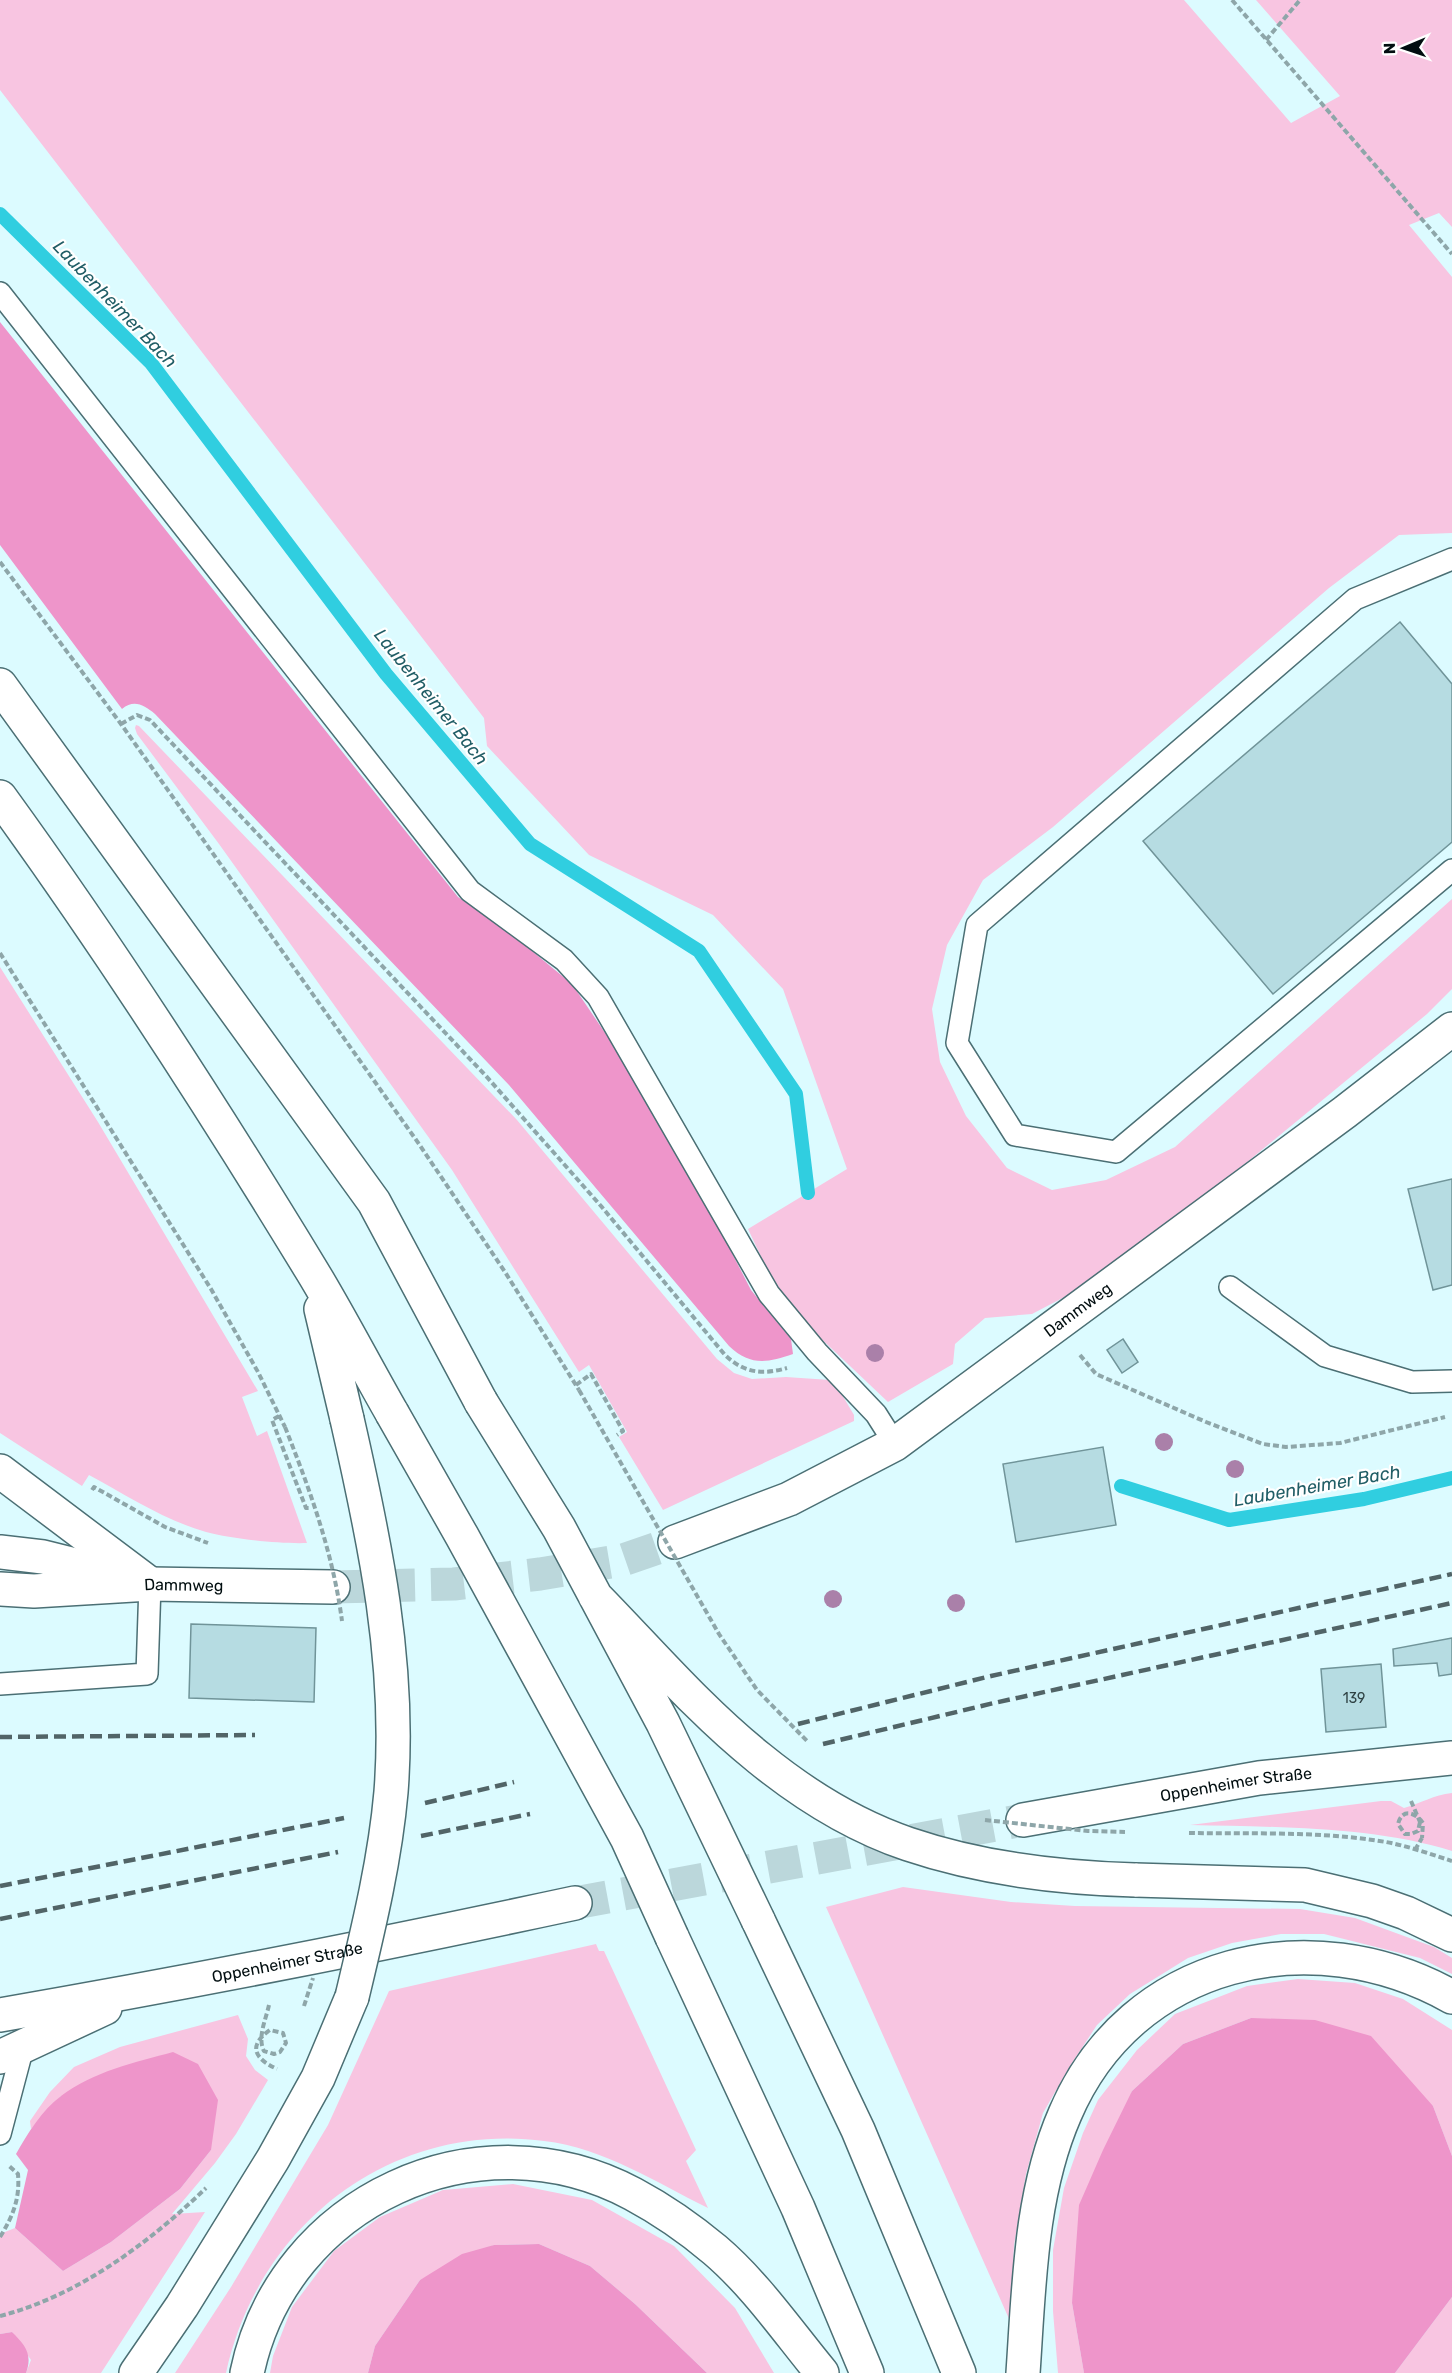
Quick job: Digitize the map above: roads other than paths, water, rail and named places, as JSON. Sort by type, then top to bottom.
[{"type":"main road","points":[[0,685],[374,1202],[481,1402],[559,1528],[663,1723],[858,2130],[959,2373]]},
{"type":"main road","points":[[0,797],[56,875],[148,1013],[312,1272],[462,1536],[627,1838],[798,2208],[867,2373]]},
{"type":"main road","name":"Dammweg","points":[[675,1542],[789,1499],[895,1444],[1345,1112],[1452,1029]]},
{"type":"main road","points":[[136,2373],[182,2306],[273,2159],[318,2078],[352,1997],[376,1892],[391,1792],[393,1729],[385,1604],[374,1540],[312,1272]]},
{"type":"main road","points":[[0,1471],[150,1584]]},
{"type":"main road","points":[[0,1552],[44,1557],[150,1584]]},
{"type":"main road","name":"Dammweg","points":[[0,1589],[34,1591],[150,1584],[333,1587]]},
{"type":"main road","points":[[595,1596],[718,1723],[759,1758],[812,1796],[860,1823],[906,1844],[956,1858],[1062,1875],[1135,1880],[1305,1885],[1372,1901],[1406,1913],[1452,1935]]},
{"type":"main road","name":"Oppenheimer Straße","points":[[1023,1820],[1259,1778],[1452,1758]]},
{"type":"main road","name":"Oppenheimer Straße","points":[[0,2015],[143,1990],[575,1903]]},
{"type":"main road","points":[[1023,2373],[1037,2216],[1054,2141],[1065,2113],[1083,2079],[1104,2049],[1128,2023],[1149,2005],[1202,1976],[1228,1966],[1285,1957],[1317,1957],[1362,1964],[1425,1982],[1452,1997]]},
{"type":"main road","points":[[11,2052],[143,1990]]},
{"type":"main road","points":[[247,2373],[257,2333],[270,2307],[291,2272],[330,2228],[349,2213],[376,2197],[428,2174],[466,2165],[499,2163],[534,2164],[597,2177],[633,2194],[668,2215],[716,2250],[753,2289],[822,2373]]},
{"type":"lane","points":[[0,293],[470,891],[564,960],[598,997],[769,1294],[818,1352],[876,1414],[895,1444]]},
{"type":"lane","points":[[1452,559],[1355,599],[977,925],[957,1043],[1015,1135],[1116,1152],[1452,870]]},
{"type":"lane","points":[[1230,1287],[1325,1356],[1412,1382],[1452,1381]]},
{"type":"lane","points":[[0,1684],[147,1674],[150,1584]]},
{"type":"lane","points":[[0,2134],[11,2052]]},
{"type":"waterway","name":"Laubenheimer Bach","points":[[0,214],[151,363],[386,674],[530,844],[699,951],[796,1094],[808,1193]]},
{"type":"waterway","name":"Laubenheimer Bach","points":[[1121,1486],[1229,1520],[1364,1499],[1452,1478]]},
{"type":"tunnel","points":[[333,1587],[454,1584],[540,1574],[623,1560],[675,1542]]},
{"type":"tunnel","points":[[575,1903],[1023,1820]]},
{"type":"railway","points":[[798,1724],[991,1676],[1452,1574]]},
{"type":"railway","points":[[823,1744],[994,1703],[1452,1603]]},
{"type":"railway","points":[[0,1737],[255,1735]]},
{"type":"railway","points":[[425,1803],[514,1782]]},
{"type":"railway","points":[[421,1836],[530,1814]]},
{"type":"railway","points":[[0,1886],[344,1818]]},
{"type":"railway","points":[[0,1919],[338,1852]]}]
